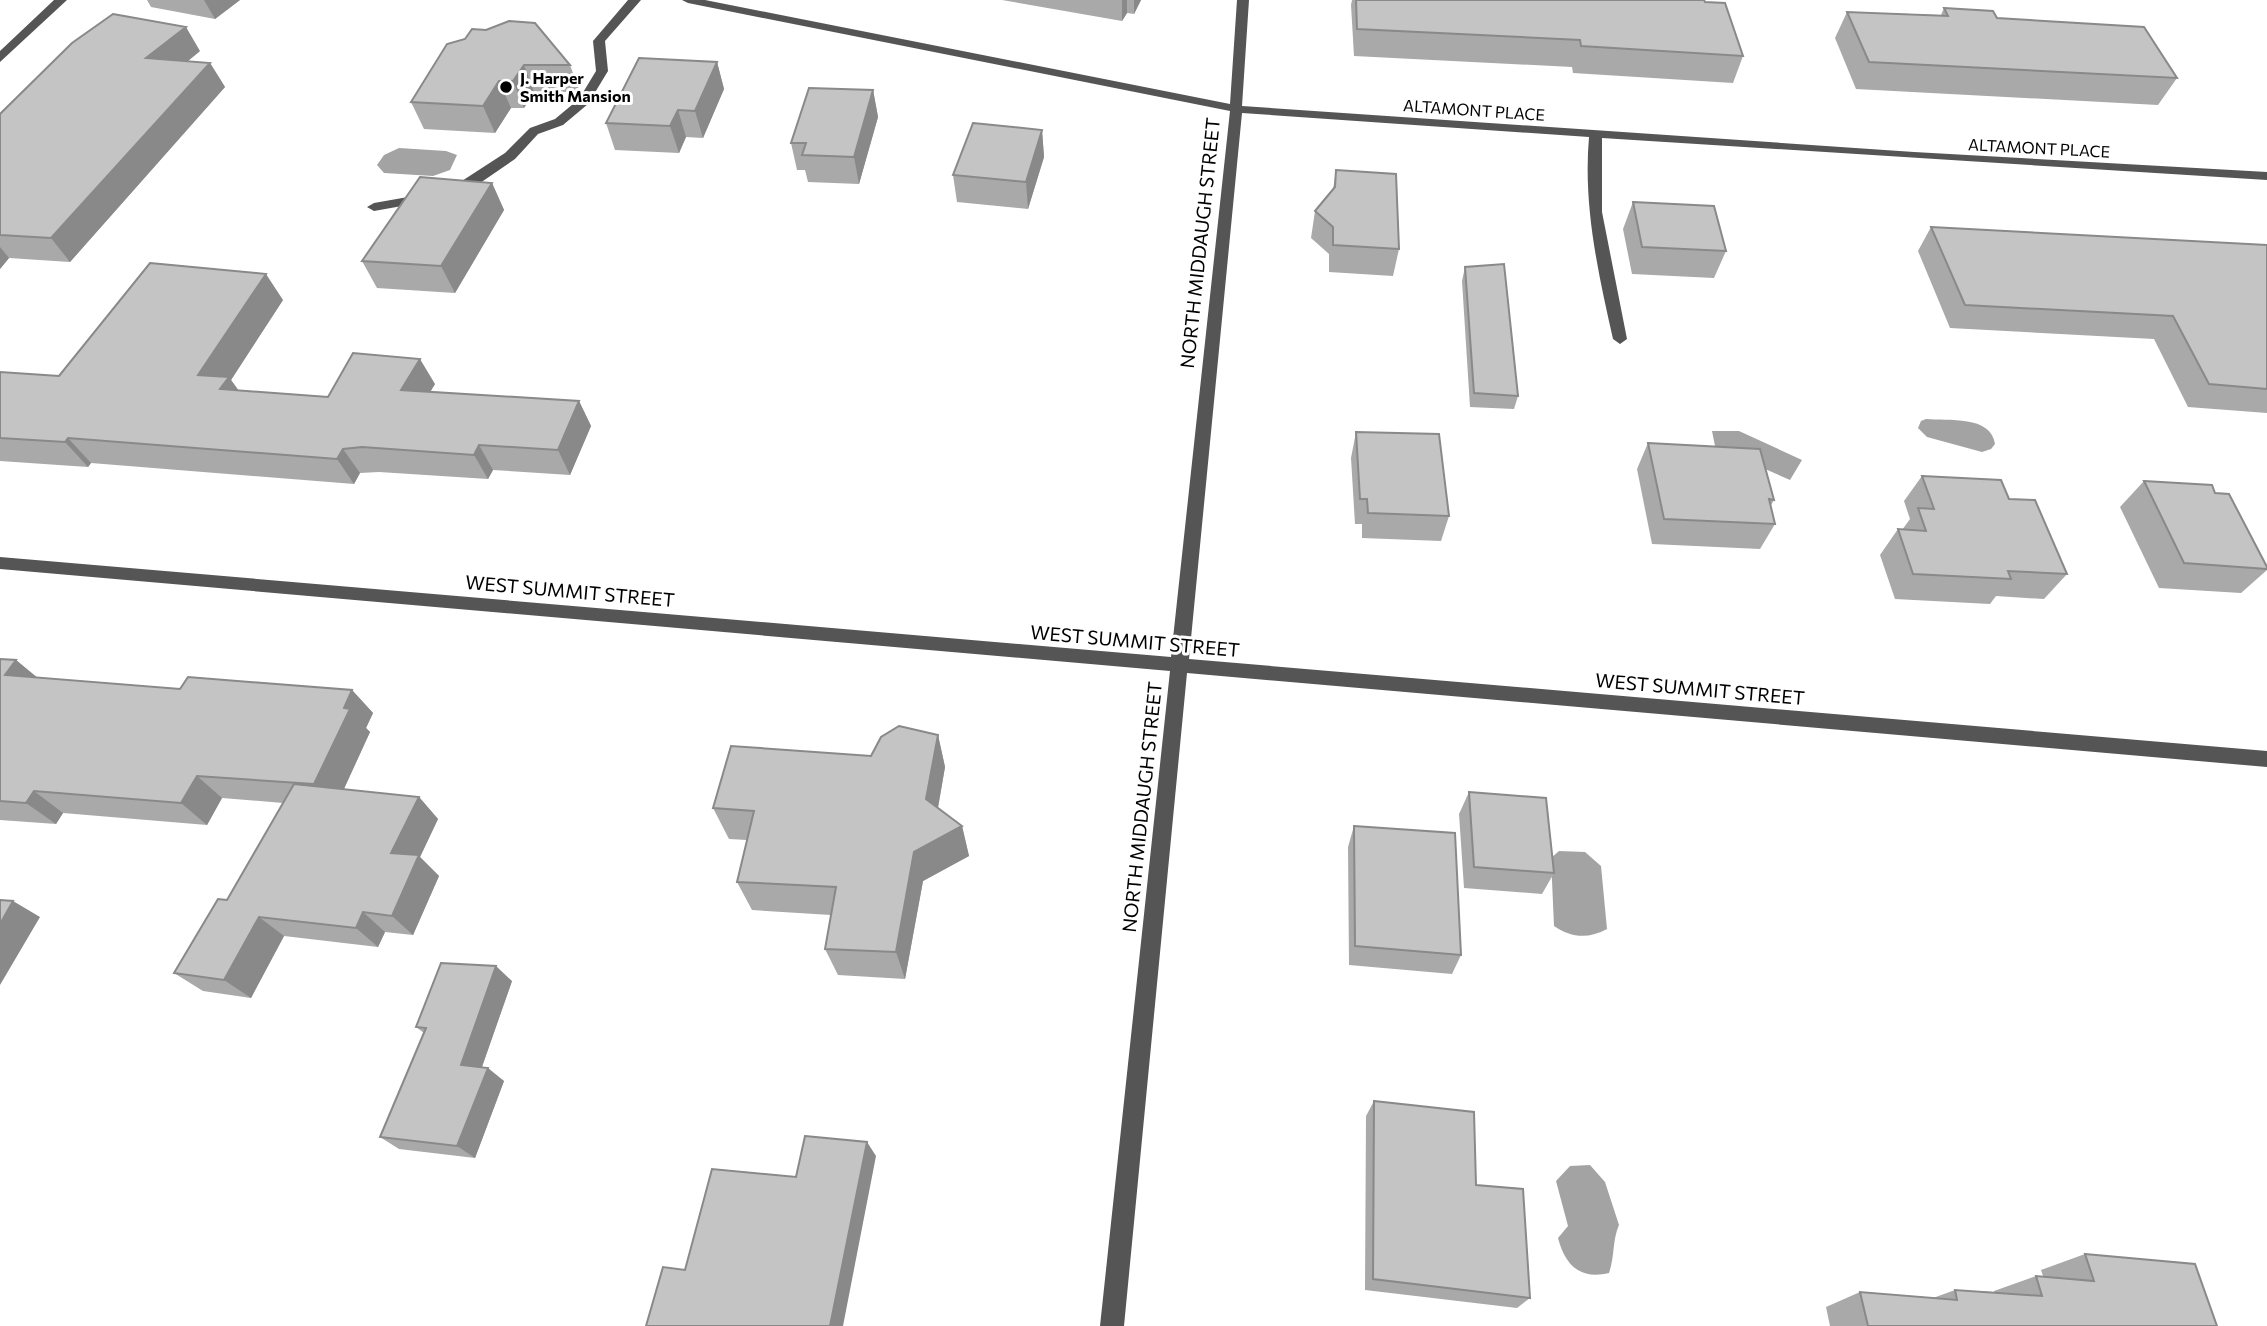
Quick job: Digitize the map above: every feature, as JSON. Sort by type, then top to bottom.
[{"type":"street","points":[[0,58],[61,0]]},
{"type":"street","points":[[374,207],[459,191],[510,156],[534,131],[559,122],[584,101],[602,71],[599,41],[618,16],[635,0]]},
{"type":"street","name":"ALTAMONT PLACE","points":[[688,0],[1236,109],[1596,135],[2267,176]]},
{"type":"street","name":"NORTH MIDDAUGH STREET","points":[[1112,1326],[1177,666],[1236,109],[1242,0]]},
{"type":"street","points":[[1596,135],[1591,169],[1597,236],[1620,339]]},
{"type":"street","name":"WEST SUMMIT STREET","points":[[0,562],[2267,759]]},
{"type":"shaded area","points":[[399,148],[446,151],[457,155],[450,170],[433,176],[384,173],[377,165],[384,155]]},
{"type":"shaded area","points":[[1926,419],[1977,424],[1986,428],[1995,444],[1991,449],[1982,452],[1927,437],[1918,428],[1921,421]]},
{"type":"shaded area","points":[[1712,431],[1739,431],[1802,460],[1790,480],[1740,458],[1717,456]]},
{"type":"shaded area","points":[[1559,851],[1585,852],[1601,866],[1607,929],[1580,936],[1554,926],[1551,858]]},
{"type":"shaded area","points":[[1590,1165],[1605,1182],[1619,1225],[1609,1273],[1599,1275],[1575,1268],[1565,1256],[1558,1238],[1568,1226],[1556,1181],[1570,1166]]},
{"type":"building","points":[[1356,0],[1704,0],[1725,3],[1743,56],[1581,46],[1580,40],[1357,29]]},
{"type":"building","points":[[1944,8],[1993,11],[1997,18],[2144,27],[2177,78],[1869,62],[1847,12],[1948,16]]},
{"type":"building","points":[[113,14],[186,27],[146,58],[210,63],[51,238],[0,235],[0,114],[72,43]]},
{"type":"building","points":[[509,21],[535,23],[570,65],[524,65],[513,81],[499,81],[483,106],[411,102],[447,44],[465,39],[472,29],[486,30]]},
{"type":"building","points":[[639,58],[717,62],[695,111],[678,110],[670,126],[606,123]]},
{"type":"building","points":[[809,88],[873,90],[854,157],[802,155],[806,143],[791,143]]},
{"type":"building","points":[[973,123],[1042,130],[1026,182],[953,175]]},
{"type":"building","points":[[1336,170],[1396,174],[1399,249],[1333,245],[1333,227],[1315,211],[1335,187]]},
{"type":"building","points":[[420,177],[492,183],[441,266],[362,261]]},
{"type":"building","points":[[1633,202],[1714,206],[1726,251],[1642,247]]},
{"type":"building","points":[[1931,227],[2267,245],[2267,389],[2209,384],[2173,316],[1965,305]]},
{"type":"building","points":[[150,263],[266,274],[198,375],[229,377],[220,389],[328,397],[353,353],[420,359],[401,390],[579,401],[558,450],[479,445],[474,455],[362,447],[343,449],[337,459],[68,438],[65,442],[0,438],[0,372],[59,376]]},
{"type":"building","points":[[1504,264],[1518,396],[1474,393],[1465,267]]},
{"type":"building","points":[[1356,432],[1439,434],[1449,516],[1368,513],[1367,499],[1360,499]]},
{"type":"building","points":[[1648,443],[1760,449],[1774,500],[1769,499],[1775,524],[1664,519]]},
{"type":"building","points":[[1922,476],[2001,480],[2009,499],[2035,500],[2067,574],[2008,571],[2011,579],[1913,574],[1898,529],[1926,531],[1918,508],[1934,509]]},
{"type":"building","points":[[2144,481],[2212,485],[2215,493],[2229,494],[2267,569],[2184,563]]},
{"type":"building","points":[[0,659],[16,660],[5,675],[180,689],[188,677],[352,690],[344,708],[350,709],[314,784],[197,776],[181,803],[34,791],[26,803],[0,801]]},
{"type":"building","points":[[899,726],[938,735],[926,799],[962,826],[914,852],[896,952],[825,949],[836,887],[737,882],[754,811],[713,808],[731,746],[871,756],[881,737]]},
{"type":"building","points":[[294,784],[419,797],[391,853],[419,855],[392,916],[363,912],[356,928],[259,917],[224,980],[174,973],[218,899],[227,900]]},
{"type":"building","points":[[1469,792],[1546,798],[1554,873],[1474,867]]},
{"type":"building","points":[[1354,826],[1455,833],[1461,955],[1355,946]]},
{"type":"building","points":[[0,900],[13,901],[0,924]]},
{"type":"building","points":[[441,963],[496,966],[461,1065],[488,1068],[457,1146],[380,1137],[426,1028],[416,1027]]},
{"type":"building","points":[[1374,1101],[1474,1112],[1476,1185],[1523,1189],[1530,1298],[1373,1279]]},
{"type":"building","points":[[805,1136],[867,1142],[830,1326],[646,1326],[663,1267],[685,1270],[712,1169],[796,1177]]},
{"type":"building","points":[[2085,1254],[2195,1264],[2217,1326],[1868,1326],[1860,1292],[1957,1300],[1955,1290],[2042,1296],[2036,1276],[2094,1281]]},
{"type":"place","name":"J. Harper Smith Mansion","points":[[506,87]]}]
